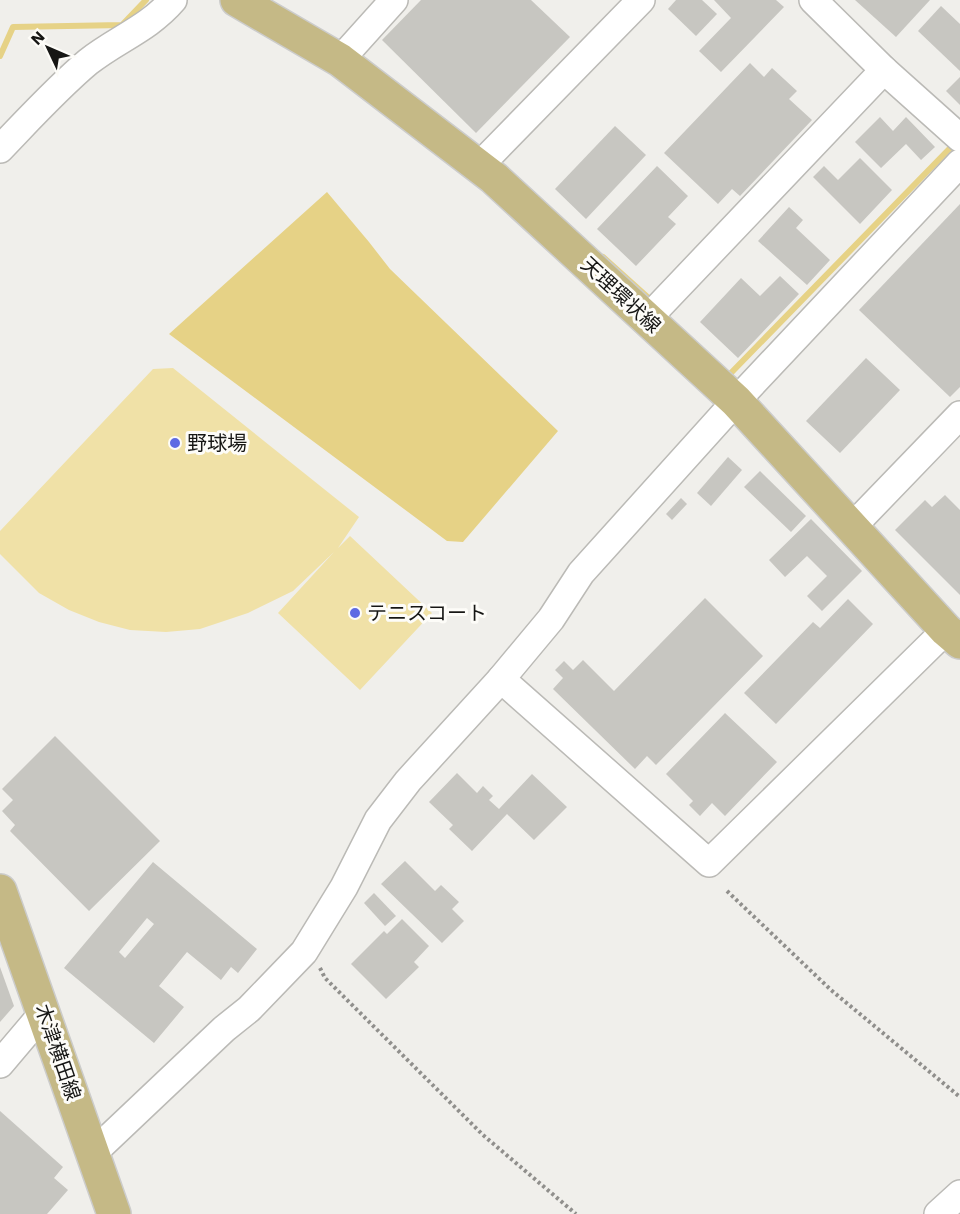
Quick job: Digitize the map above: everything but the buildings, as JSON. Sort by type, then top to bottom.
[{"type":"main road","name":"天理環状線","points":[[237,0],[340,60],[479,166],[736,400],[953,636]]},
{"type":"main road","name":"木津横田線","points":[[0,891],[114,1214]]},
{"type":"street","points":[[0,150],[29,118],[90,62],[161,15],[173,0]]},
{"type":"street","points":[[340,60],[394,0]]},
{"type":"street","points":[[479,166],[641,0]]},
{"type":"street","points":[[813,0],[884,70],[960,138]]},
{"type":"street","points":[[647,319],[884,70]]},
{"type":"street","points":[[93,1153],[224,1029],[249,1009],[304,952],[344,887],[378,820],[408,781],[501,679],[550,619],[581,573],[736,400],[960,163]]},
{"type":"street","points":[[852,527],[960,415]]},
{"type":"street","points":[[501,679],[709,863],[953,636]]},
{"type":"street","points":[[0,1064],[44,1012]]},
{"type":"street","points":[[938,1214],[960,1194]]},
{"type":"path","points":[[727,891],[831,990],[960,1097]]},
{"type":"path","points":[[309,943],[325,978],[405,1060],[483,1135],[576,1214]]},
{"type":"shaded area","points":[[327,192],[390,269],[558,431],[463,542],[447,541],[169,334]]},
{"type":"shaded area","name":"野球場","points":[[173,368],[359,517],[338,548],[350,536],[432,613],[360,690],[278,613],[334,552],[293,591],[248,613],[200,629],[166,632],[130,630],[99,622],[69,610],[39,593],[0,554],[0,531],[153,369]]},
{"type":"waterway","points":[[0,56],[13,27],[122,25],[146,0]]},
{"type":"waterway","points":[[725,371],[729,375],[955,143]]},
{"type":"waterway","points":[[603,257],[653,302]]},
{"type":"place","name":"野球場","points":[[175,443]]},
{"type":"place","name":"テニスコート","points":[[355,613]]}]
